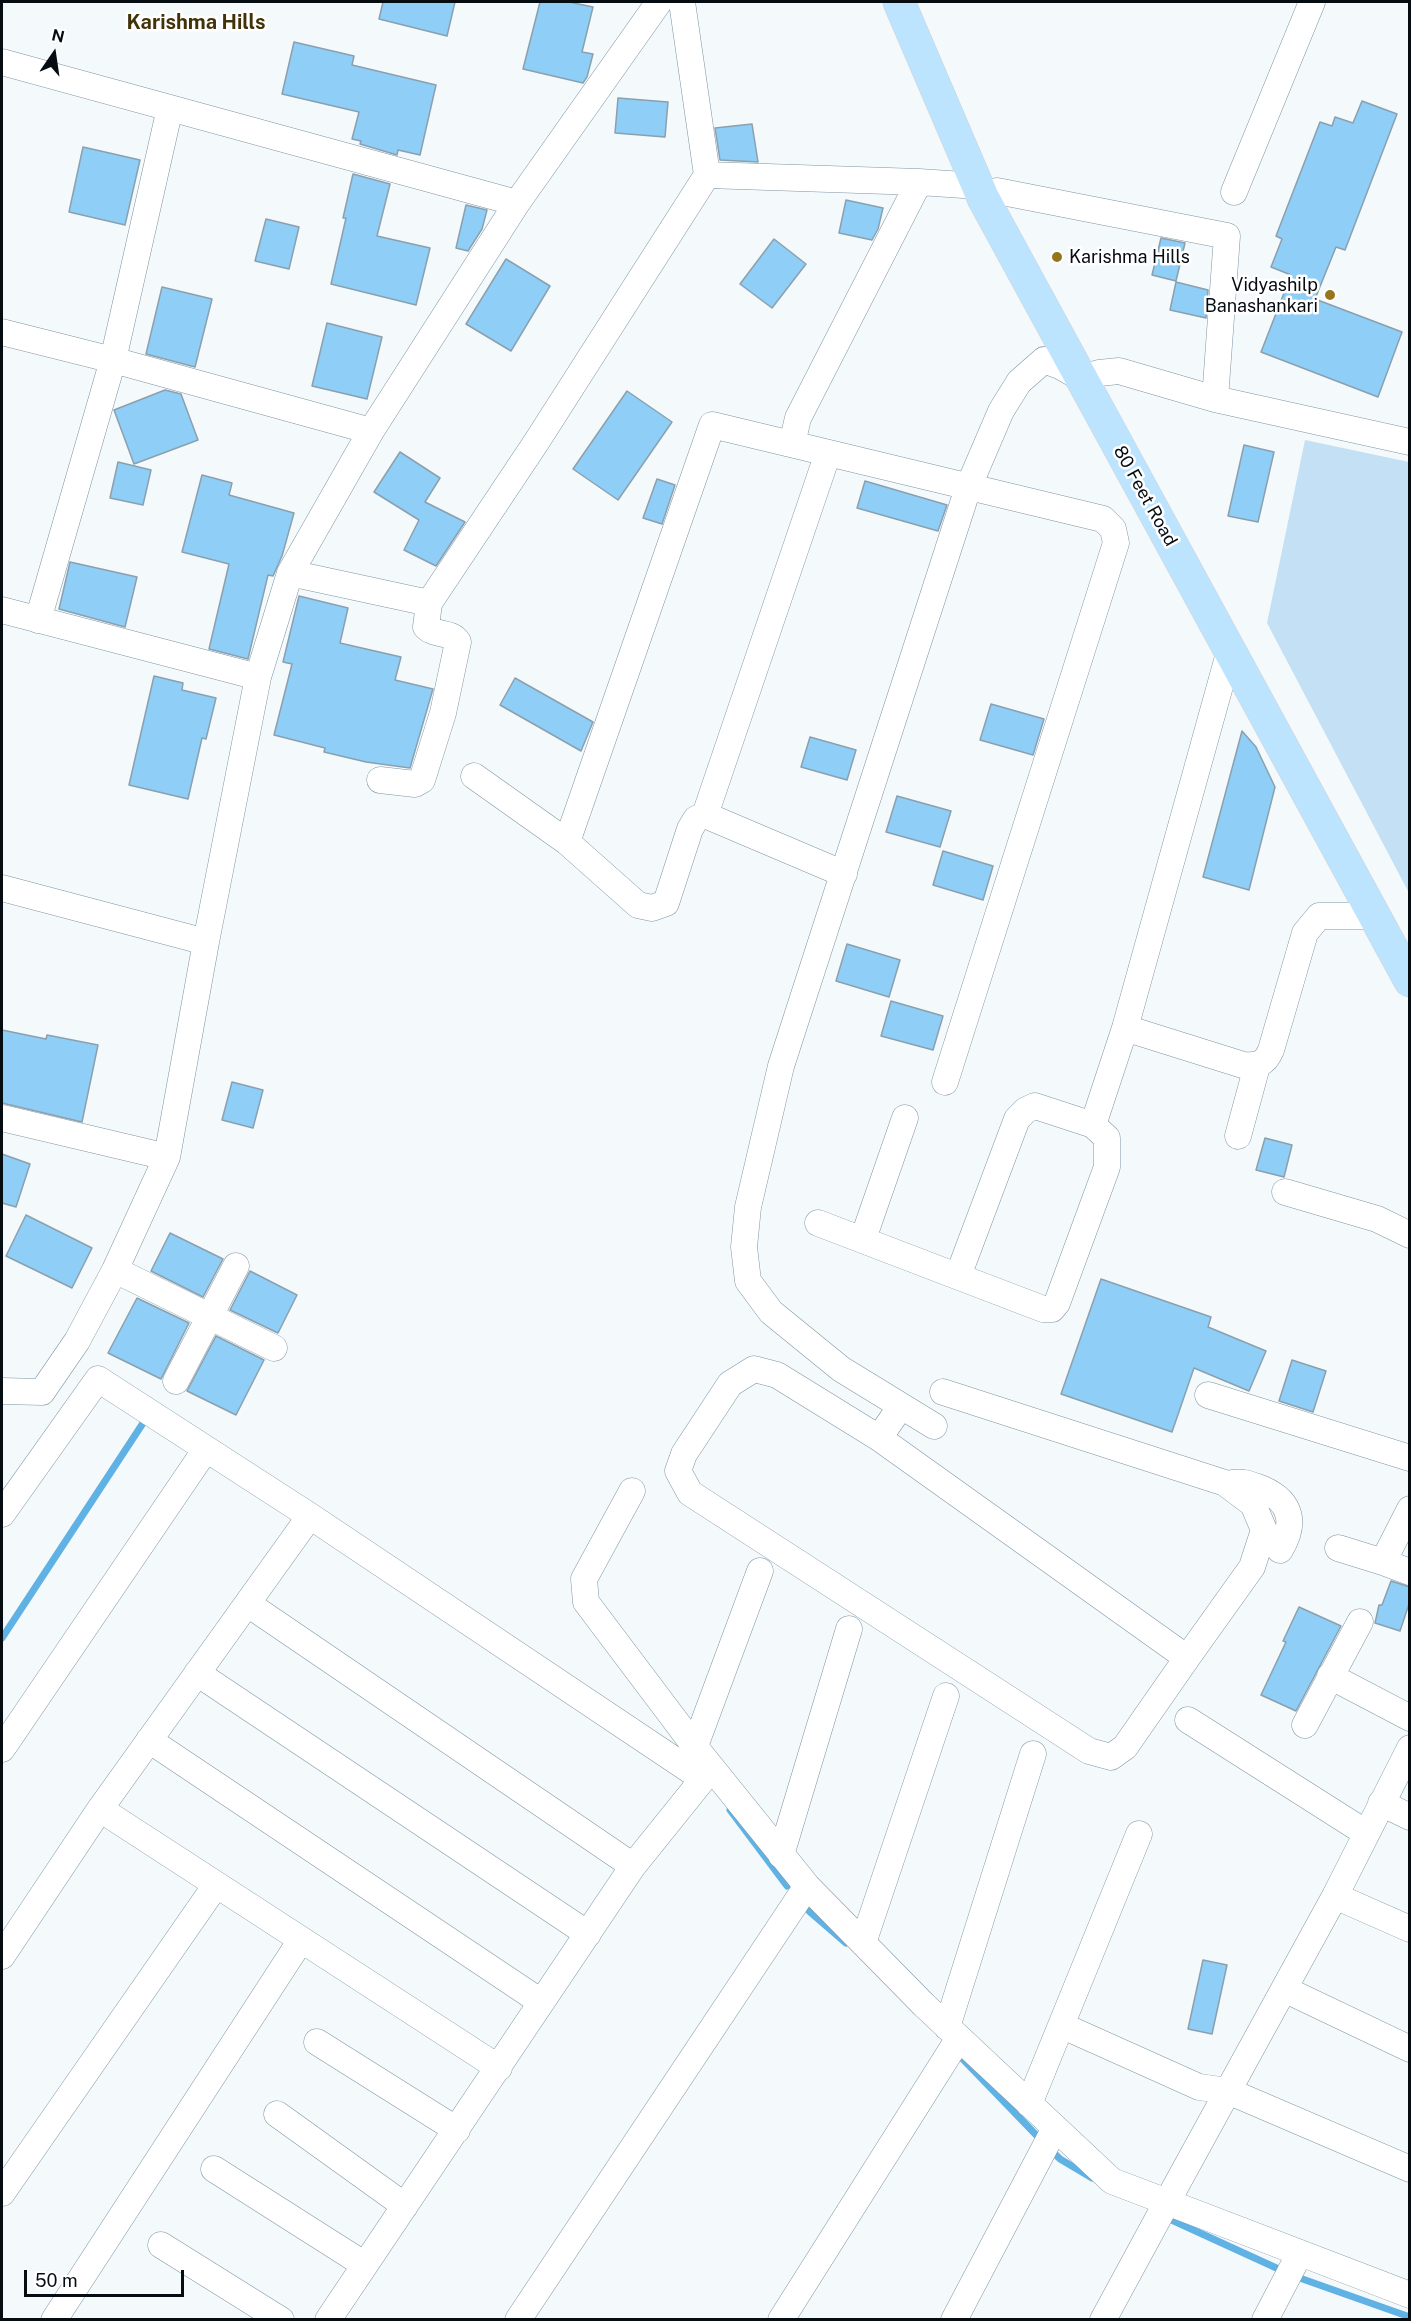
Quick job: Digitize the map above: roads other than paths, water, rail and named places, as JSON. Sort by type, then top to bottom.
[{"type":"main road","name":"80 Feet Road","points":[[899,2],[987,188],[1090,376],[1230,650],[1410,981]]},
{"type":"main road","name":"80 Feet Road","points":[[917,2],[987,188]]},
{"type":"main road","name":"80 Feet Road","points":[[1090,376],[1136,450],[1410,951]]},
{"type":"street","points":[[2,1391],[42,1392],[77,1341],[115,1270],[167,1157],[258,677],[290,573],[372,431],[517,203],[659,2]]},
{"type":"street","points":[[380,780],[415,784],[422,780],[443,713],[458,642],[455,637],[430,631],[426,627],[429,603],[537,441],[707,175],[682,2]]},
{"type":"street","points":[[1234,192],[1312,2]]},
{"type":"street","points":[[2,62],[517,203]]},
{"type":"street","points":[[38,620],[113,360],[170,108]]},
{"type":"street","points":[[707,175],[919,182],[987,188],[1227,236],[1215,399]]},
{"type":"street","points":[[792,444],[798,418],[919,182]]},
{"type":"street","points":[[2,332],[372,431]]},
{"type":"street","points":[[934,1426],[842,1369],[771,1312],[748,1281],[744,1247],[748,1208],[776,1086],[968,488],[1001,411],[1019,382],[1044,360],[1090,376],[1119,371],[1215,399],[1410,442]]},
{"type":"street","points":[[567,842],[712,425],[1103,519],[1113,529],[1116,543],[945,1082]]},
{"type":"street","points":[[705,815],[828,453]]},
{"type":"street","points":[[290,573],[429,603]]},
{"type":"street","points":[[2,610],[258,677]]},
{"type":"street","points":[[1093,1125],[1125,1028],[1230,650]]},
{"type":"street","points":[[474,776],[567,842],[638,905],[652,908],[666,903],[690,829],[696,819],[705,815],[844,873]]},
{"type":"street","points":[[2,888],[206,942]]},
{"type":"street","points":[[1125,1028],[1243,1065],[1257,1066],[1267,1059],[1271,1050],[1305,933],[1319,916],[1375,916]]},
{"type":"street","points":[[1238,1136],[1257,1066]]},
{"type":"street","points":[[818,1223],[1042,1309],[1052,1309],[1057,1303],[1107,1167],[1107,1138],[1093,1125],[1035,1107],[1026,1110],[1017,1119],[958,1276]]},
{"type":"street","points":[[2,1118],[167,1157]]},
{"type":"street","points":[[863,1239],[905,1119]]},
{"type":"street","points":[[1285,1192],[1377,1219],[1410,1235]]},
{"type":"street","points":[[176,1381],[236,1266]]},
{"type":"street","points":[[115,1270],[274,1348]]},
{"type":"street","points":[[943,1392],[1225,1483],[1253,1504],[1264,1530],[1252,1567],[1125,1747],[1111,1757],[1089,1751],[690,1493],[678,1471],[684,1454],[730,1384],[754,1369],[777,1375],[879,1438],[1187,1658]]},
{"type":"street","points":[[2,1515],[98,1379],[310,1516],[703,1779],[633,1866],[328,2319]]},
{"type":"street","points":[[1208,1395],[1410,1458]]},
{"type":"street","points":[[879,1438],[901,1406]]},
{"type":"street","points":[[2,1749],[206,1449]]},
{"type":"street","points":[[1225,1483],[1244,1481],[1274,1494],[1287,1508],[1290,1522],[1286,1541],[1280,1550]]},
{"type":"street","points":[[632,1491],[584,1579],[586,1602],[781,1855],[807,1886],[952,2040],[1029,2104],[1112,2181],[1410,2295]]},
{"type":"street","points":[[1383,1562],[1410,1509]]},
{"type":"street","points":[[3,1950],[100,1809],[310,1516]]},
{"type":"street","points":[[1338,1548],[1410,1572]]},
{"type":"street","points":[[695,1746],[760,1572]]},
{"type":"street","points":[[248,1605],[633,1866]]},
{"type":"street","points":[[1305,1725],[1360,1622]]},
{"type":"street","points":[[781,1855],[849,1629]]},
{"type":"street","points":[[197,1673],[588,1934]]},
{"type":"street","points":[[1330,1676],[1410,1718]]},
{"type":"street","points":[[863,1943],[946,1696]]},
{"type":"street","points":[[1188,1720],[1366,1833]]},
{"type":"street","points":[[149,1740],[541,2002]]},
{"type":"street","points":[[1103,2319],[1335,1896],[1410,1748]]},
{"type":"street","points":[[781,2319],[952,2040],[1033,1754]]},
{"type":"street","points":[[1381,1803],[1410,1817]]},
{"type":"street","points":[[100,1809],[499,2068]]},
{"type":"street","points":[[1029,2104],[1063,2026],[1139,1834]]},
{"type":"street","points":[[2,2193],[216,1885]]},
{"type":"street","points":[[518,2319],[807,1886]]},
{"type":"street","points":[[1335,1896],[1410,1929]]},
{"type":"street","points":[[54,2319],[301,1940]]},
{"type":"street","points":[[1284,1989],[1410,2049]]},
{"type":"street","points":[[1063,2026],[1199,2087],[1228,2091],[1410,2169]]},
{"type":"street","points":[[317,2042],[457,2130]]},
{"type":"street","points":[[276,2114],[405,2206]]},
{"type":"street","points":[[954,2319],[1055,2128]]},
{"type":"street","points":[[214,2169],[365,2265]]},
{"type":"street","points":[[161,2245],[281,2319]]},
{"type":"street","points":[[1264,2319],[1300,2253]]},
{"type":"waterway","points":[[2,1638],[147,1417]]},
{"type":"waterway","points":[[730,1810],[787,1886]]},
{"type":"waterway","points":[[809,1911],[846,1943]]},
{"type":"waterway","points":[[956,2052],[1042,2141]]},
{"type":"waterway","points":[[1050,2149],[1060,2159],[1092,2178]]},
{"type":"waterway","points":[[1165,2217],[1283,2271]]},
{"type":"waterway","points":[[1294,2276],[1410,2317]]},
{"type":"place","name":"Karishma Hills","points":[[1057,257]]},
{"type":"place","name":"Vidyashilp Banashankari","points":[[1330,295]]},
{"type":"district","name":"Karishma Hills","points":[[196,23]]}]
